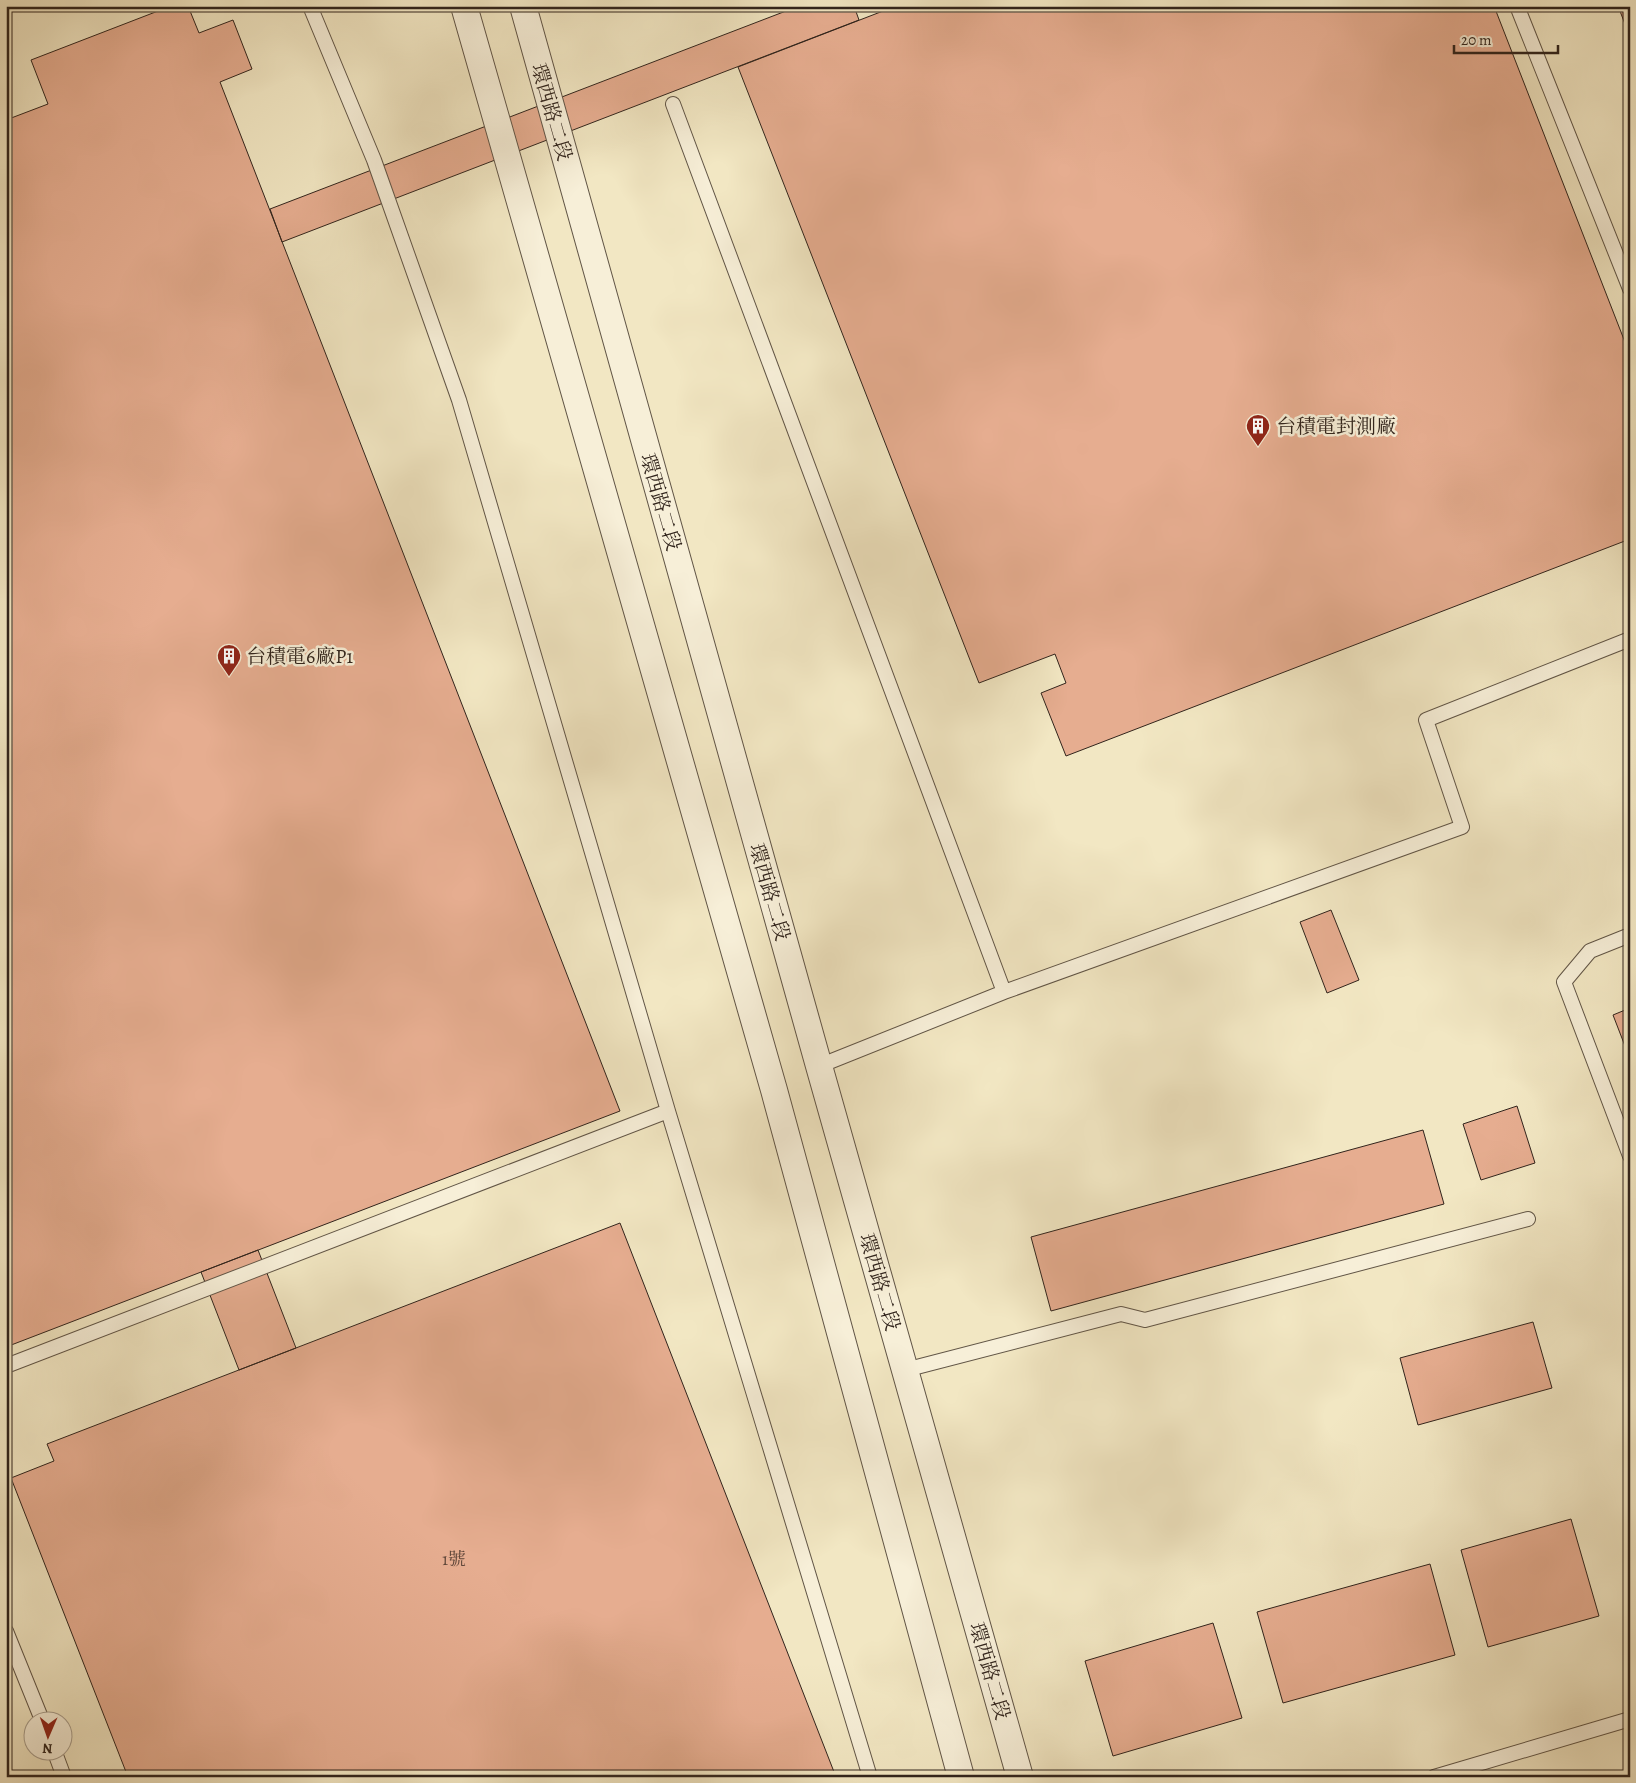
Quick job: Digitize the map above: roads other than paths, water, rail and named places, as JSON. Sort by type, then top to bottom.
[{"type":"street","points":[[464,6],[774,1090],[961,1777]]},
{"type":"street","name":"環西路二段","points":[[523,6],[1020,1777]]},
{"type":"lane","points":[[310,6],[374,160],[459,400],[668,1111],[870,1777]]},
{"type":"lane","points":[[1517,6],[1630,289]]},
{"type":"lane","points":[[674,104],[1004,992]]},
{"type":"lane","points":[[819,1066],[1004,992],[1462,827],[1426,720],[1630,639]]},
{"type":"lane","points":[[1630,935],[1590,952],[1564,982],[1630,1156]]},
{"type":"lane","points":[[6,1366],[668,1111]]},
{"type":"lane","points":[[905,1370],[1121,1314],[1145,1320],[1528,1218]]},
{"type":"lane","points":[[6,1630],[38,1710]]},
{"type":"lane","points":[[1434,1777],[1630,1719]]},
{"type":"lane","points":[[58,1760],[64,1777]]},
{"type":"place","name":"台積電封測廠","points":[[1258,447]]},
{"type":"place","name":"台積電6廠P1","points":[[229,677]]}]
